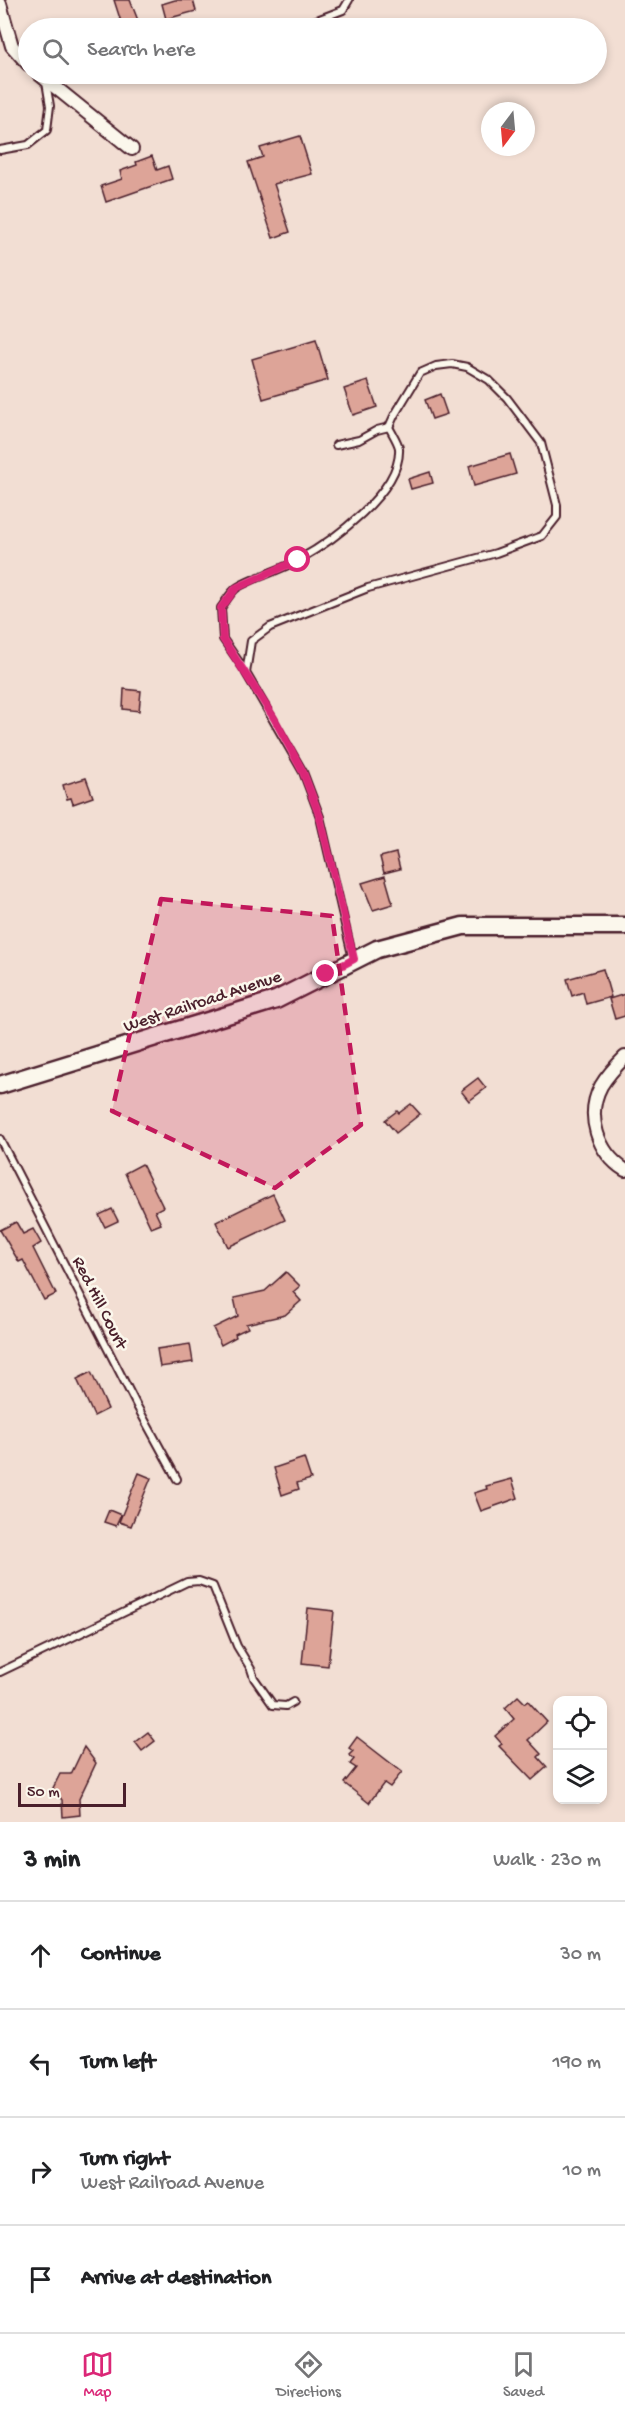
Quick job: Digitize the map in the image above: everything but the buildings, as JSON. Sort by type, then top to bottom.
[{"type":"main road","name":"West Railroad Avenue","points":[[0,1085],[276,1000],[377,949],[463,926],[625,926]]},
{"type":"street","points":[[0,4],[12,46],[18,53]]},
{"type":"street","points":[[52,84],[132,149]]},
{"type":"street","points":[[625,1057],[601,1086],[594,1105],[595,1126],[601,1147],[615,1163],[625,1170]]},
{"type":"lane","points":[[322,18],[343,10],[349,0]]},
{"type":"lane","points":[[0,150],[28,145],[47,130],[50,106],[44,84]]},
{"type":"lane","points":[[246,673],[251,641],[270,627],[368,588],[496,553],[542,536],[556,517],[557,504],[541,442],[507,398],[489,380],[467,368],[452,364],[436,366],[420,373],[389,428]]},
{"type":"lane","points":[[336,445],[359,440],[377,430],[389,428]]},
{"type":"lane","points":[[354,959],[320,817],[303,772],[246,673],[223,639],[221,608],[236,588],[298,560],[368,509],[387,488],[396,469],[399,447],[389,428]]},
{"type":"lane","name":"Red Hill Court","points":[[0,1139],[177,1479]]},
{"type":"lane","points":[[0,1672],[187,1582],[199,1581],[213,1586],[237,1646],[265,1695],[273,1705],[286,1706],[293,1702]]},
{"type":"highlighted area","points":[[161,899],[332,916],[361,1125],[275,1188],[112,1111]]},
{"type":"route","points":[[298,560],[236,588],[221,608],[223,639],[274,718],[303,772],[320,817],[354,959],[326,974]]}]
